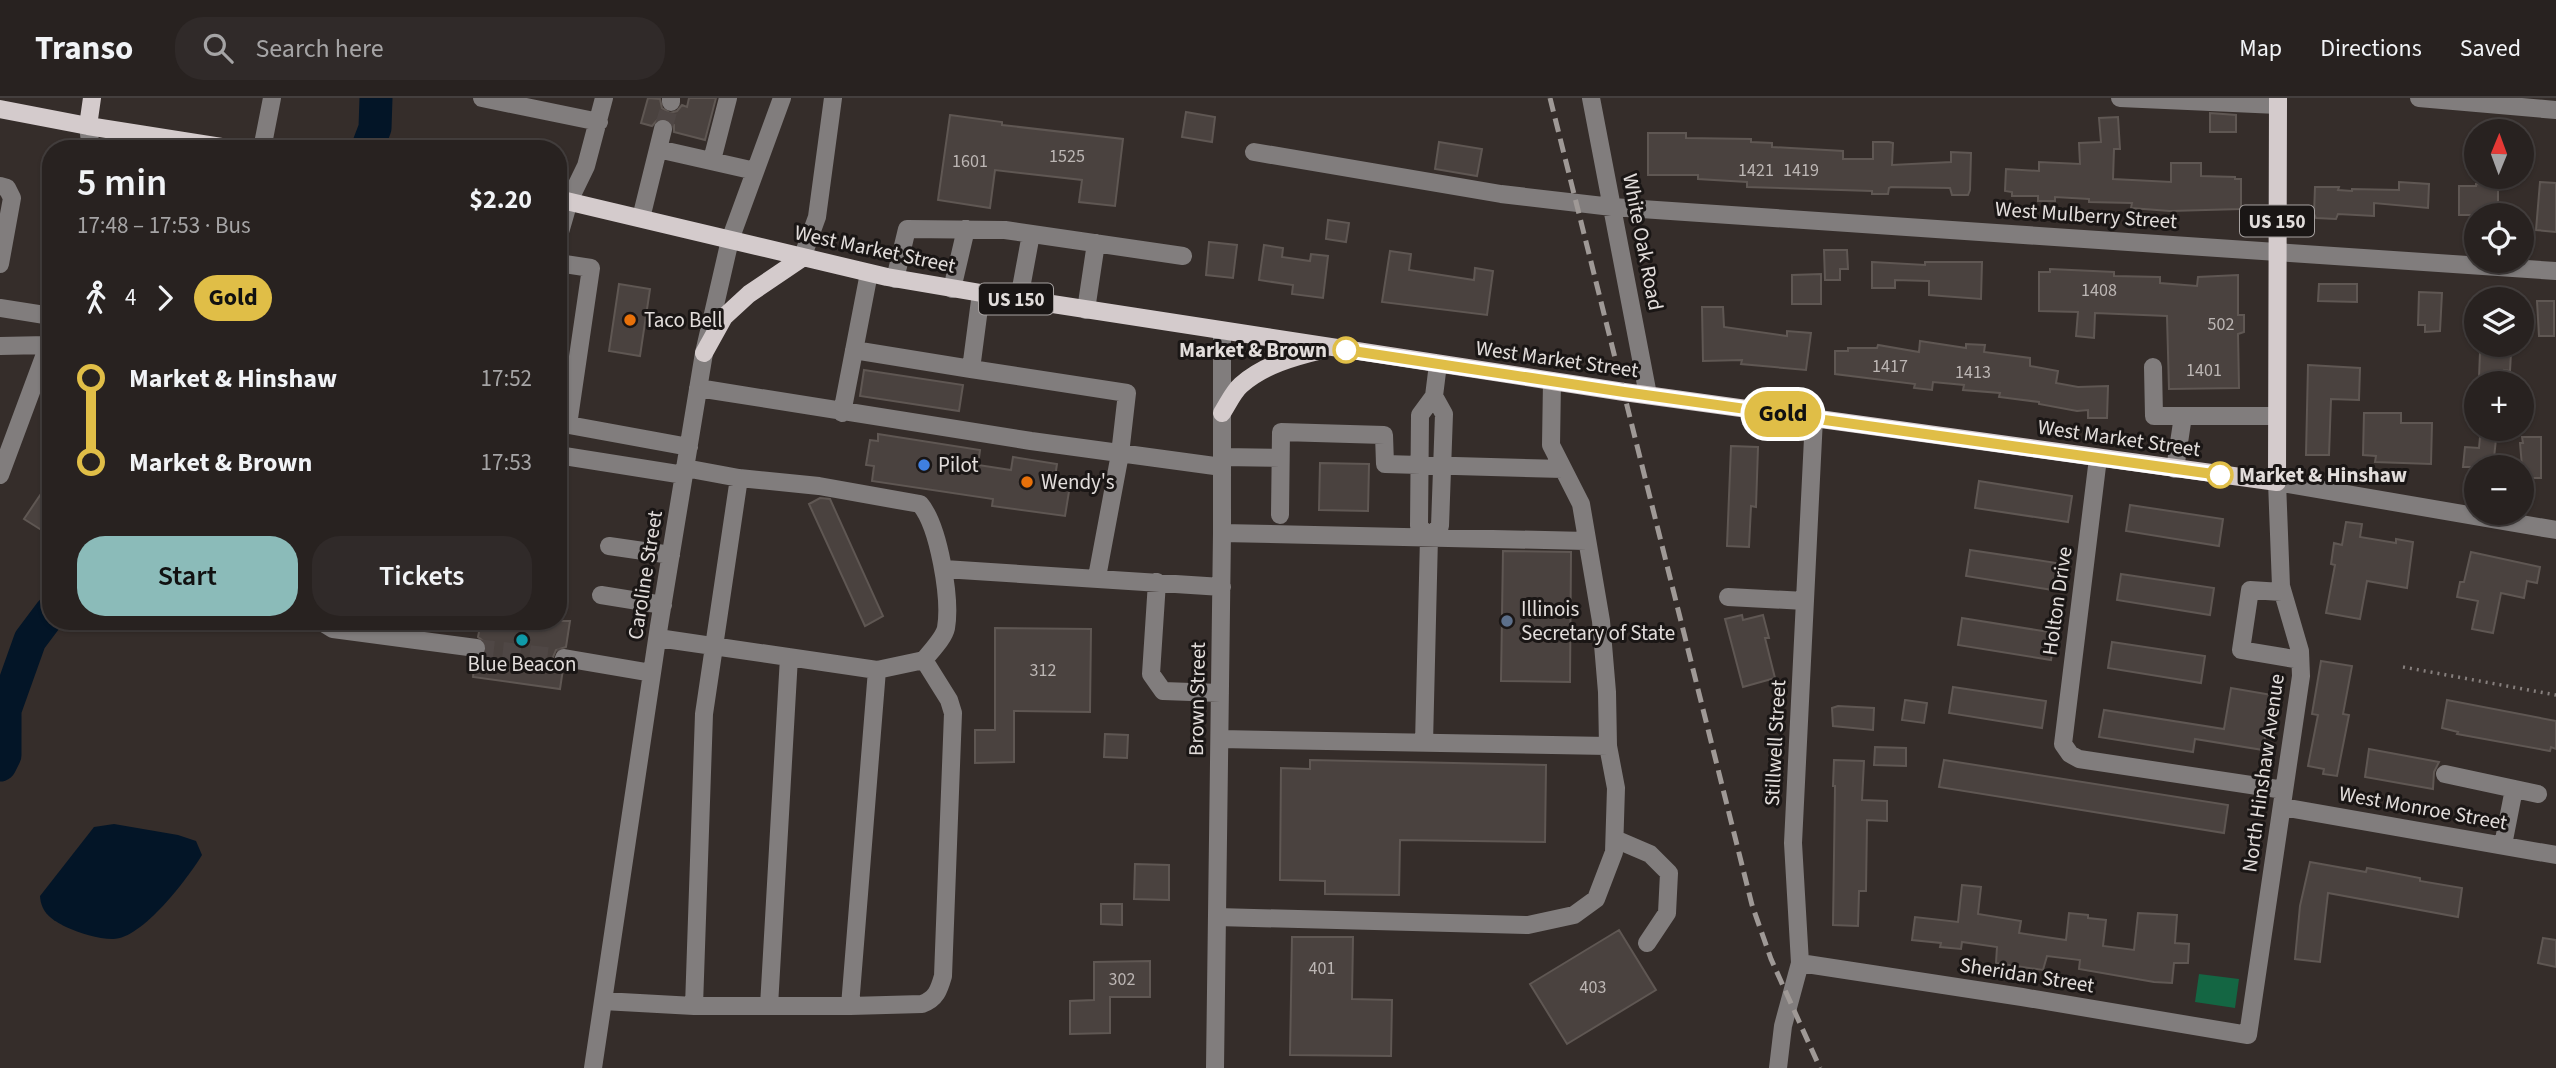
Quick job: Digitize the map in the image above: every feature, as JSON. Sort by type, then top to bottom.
[{"type":"main road","points":[[88,126],[92,98]]},
{"type":"main road","name":"North Hinshaw Avenue","points":[[2277,482],[2278,102]]},
{"type":"main road","points":[[0,109],[88,126],[140,140]]},
{"type":"main road","name":"West Market Street","points":[[567,201],[803,258],[952,289],[1648,396],[2277,482]]},
{"type":"main road","points":[[704,353],[724,317],[749,294],[803,258]]},
{"type":"main road","points":[[1222,413],[1240,386],[1264,370],[1281,361],[1329,348]]},
{"type":"street","points":[[264,140],[272,98]]},
{"type":"street","points":[[482,98],[599,122]]},
{"type":"street","points":[[567,195],[586,166],[604,98]]},
{"type":"street","points":[[712,160],[728,98]]},
{"type":"street","name":"Caroline Street","points":[[593,1068],[652,673],[704,353],[730,240],[782,98]]},
{"type":"street","points":[[803,258],[817,217],[833,98]]},
{"type":"street","name":"White Oak Road","points":[[1591,98],[1648,396]]},
{"type":"street","points":[[2120,98],[2278,102]]},
{"type":"street","points":[[2419,98],[2556,110]]},
{"type":"street","points":[[88,126],[90,140]]},
{"type":"street","points":[[641,218],[663,129]]},
{"type":"street","points":[[658,149],[755,171]]},
{"type":"street","name":"West Mulberry Street","points":[[1254,152],[1490,192],[1612,207],[2556,271]]},
{"type":"street","points":[[0,187],[7,188],[12,198],[0,264]]},
{"type":"street","points":[[895,279],[907,229],[1005,230],[1183,256]]},
{"type":"street","points":[[952,289],[966,229]]},
{"type":"street","points":[[1019,299],[1031,234]]},
{"type":"street","points":[[1086,310],[1096,243]]},
{"type":"street","points":[[567,264],[590,268],[567,401]]},
{"type":"street","points":[[842,412],[869,273]]},
{"type":"street","points":[[971,369],[981,293]]},
{"type":"street","points":[[0,308],[42,315]]},
{"type":"street","name":"Brown Street","points":[[1215,1068],[1222,587],[1222,331]]},
{"type":"street","points":[[0,346],[42,342]]},
{"type":"street","points":[[855,350],[1127,393],[1120,454],[1097,577]]},
{"type":"street","points":[[0,475],[4,452],[42,358]]},
{"type":"street","points":[[1429,537],[1419,526],[1420,415],[1434,396],[1438,364]]},
{"type":"street","points":[[2153,366],[2154,416],[2277,416]]},
{"type":"street","points":[[1217,916],[1528,925],[1574,915],[1596,900],[1614,852],[1616,788],[1608,746],[1602,633],[1580,504],[1550,445],[1552,381]]},
{"type":"street","points":[[698,388],[1120,454],[1222,462],[1280,458]]},
{"type":"street","points":[[1424,743],[1429,537],[1440,526],[1444,414],[1434,396]]},
{"type":"street","points":[[2175,468],[2183,416]]},
{"type":"street","name":"Stillwell Street","points":[[1778,1068],[1783,1026],[1800,963],[1793,843],[1814,418]]},
{"type":"street","points":[[567,425],[688,447]]},
{"type":"street","points":[[1280,515],[1281,432],[1384,435],[1385,464],[1563,469]]},
{"type":"street","points":[[567,456],[820,486],[920,504],[931,527],[944,569],[946,630],[924,660],[877,670],[658,638]]},
{"type":"street","name":"Holton Drive","points":[[2066,749],[2063,732],[2098,458]]},
{"type":"street","points":[[694,1006],[704,714],[739,478]]},
{"type":"street","name":"West Market Street","points":[[2277,482],[2556,530]]},
{"type":"street","name":"North Hinshaw Avenue","points":[[2248,1035],[2301,676],[2300,660],[2279,567],[2277,482]]},
{"type":"street","points":[[1222,533],[1587,541]]},
{"type":"street","points":[[609,546],[671,555]]},
{"type":"street","points":[[944,569],[1222,587]]},
{"type":"street","points":[[1157,582],[1151,674],[1163,691],[1220,693]]},
{"type":"street","points":[[2283,592],[2250,590],[2241,650],[2300,660]]},
{"type":"street","points":[[601,595],[663,605]]},
{"type":"street","points":[[1728,597],[1805,601]]},
{"type":"street","points":[[341,630],[476,648]]},
{"type":"street","points":[[769,1006],[789,657]]},
{"type":"street","points":[[564,658],[652,673]]},
{"type":"street","points":[[603,1000],[694,1006],[850,1006],[922,1004],[931,1001],[939,990],[943,976],[953,713],[949,700],[924,660]]},
{"type":"street","points":[[850,1006],[877,670]]},
{"type":"street","points":[[1220,739],[1608,746]]},
{"type":"street","name":"West Monroe Street","points":[[2066,749],[2079,759],[2556,855]]},
{"type":"street","points":[[2445,774],[2538,794]]},
{"type":"street","points":[[2503,845],[2514,789]]},
{"type":"street","points":[[1615,839],[1650,854],[1669,873],[1667,914],[1647,943]]},
{"type":"street","name":"Sheridan Street","points":[[1800,963],[2248,1035]]},
{"type":"path","points":[[2403,667],[2556,695]]},
{"type":"green space","points":[[2199,974],[2239,979],[2235,1008],[2195,1002]]},
{"type":"water","points":[[114,824],[178,835],[196,841],[202,855],[163,906],[137,929],[113,939],[83,933],[56,922],[45,911],[40,896],[94,827]]},
{"type":"building","points":[[648,98],[660,99],[662,108],[670,113],[677,111],[682,105],[687,107],[689,98],[716,98],[705,140],[674,132],[674,125],[666,118],[659,118],[652,126],[641,123]]},
{"type":"building","points":[[1186,112],[1215,117],[1212,142],[1182,137]]},
{"type":"building","points":[[2210,113],[2236,115],[2236,132],[2210,132]]},
{"type":"building","points":[[950,115],[1002,122],[1002,125],[1123,139],[1115,206],[1079,202],[1082,180],[995,170],[990,208],[938,200]]},
{"type":"building","points":[[2118,117],[2120,149],[2114,149],[2113,179],[2171,182],[2171,163],[2201,163],[2201,176],[2241,179],[2241,209],[2170,211],[2131,208],[2132,203],[2089,202],[2089,199],[2055,197],[2055,201],[2038,201],[2038,196],[2012,196],[2012,192],[2005,191],[2006,169],[2039,171],[2039,162],[2080,164],[2079,143],[2101,142],[2099,118]]},
{"type":"building","points":[[1648,133],[1686,133],[1686,138],[1751,139],[1751,142],[1772,143],[1772,147],[1843,151],[1843,159],[1873,159],[1873,142],[1889,142],[1893,143],[1892,165],[1951,162],[1951,152],[1971,153],[1970,190],[1968,195],[1952,195],[1950,188],[1891,187],[1888,194],[1872,194],[1872,191],[1747,187],[1747,182],[1698,179],[1698,175],[1648,175]]},
{"type":"building","points":[[1439,142],[1482,149],[1477,176],[1435,169]]},
{"type":"building","points":[[2399,182],[2429,184],[2428,208],[2374,203],[2374,216],[2338,214],[2336,219],[2316,218],[2314,214],[2315,187],[2339,187],[2338,190],[2352,191],[2399,190]]},
{"type":"building","points":[[2540,182],[2556,183],[2556,232],[2536,230]]},
{"type":"building","points":[[2459,186],[2464,186],[2464,189],[2498,189],[2498,203],[2464,203],[2464,215],[2459,215]]},
{"type":"building","points":[[1328,220],[1349,223],[1346,242],[1326,239]]},
{"type":"building","points":[[1209,242],[1237,245],[1233,278],[1206,275]]},
{"type":"building","points":[[1264,245],[1283,248],[1282,257],[1310,261],[1311,254],[1328,256],[1323,298],[1292,294],[1293,285],[1259,280]]},
{"type":"building","points":[[1824,250],[1847,250],[1848,269],[1840,269],[1840,280],[1825,280]]},
{"type":"building","points":[[1390,251],[1411,254],[1409,270],[1474,280],[1475,268],[1493,271],[1487,315],[1382,302]]},
{"type":"building","points":[[1872,262],[1925,265],[1925,262],[1982,262],[1981,299],[1929,295],[1929,281],[1895,280],[1895,288],[1872,288]]},
{"type":"building","points":[[2050,269],[2114,272],[2114,276],[2160,277],[2160,283],[2197,286],[2198,277],[2238,275],[2238,315],[2244,315],[2244,332],[2238,334],[2239,388],[2169,389],[2167,316],[2095,313],[2094,338],[2076,336],[2078,312],[2039,311],[2039,272],[2050,272]]},
{"type":"building","points":[[1821,274],[1821,304],[1792,304],[1792,275]]},
{"type":"building","name":"Taco Bell","points":[[619,284],[650,289],[640,356],[609,351]]},
{"type":"building","points":[[2319,284],[2357,284],[2357,302],[2318,301]]},
{"type":"building","points":[[2419,292],[2442,293],[2440,331],[2425,332],[2425,325],[2418,325]]},
{"type":"building","points":[[2537,301],[2554,301],[2554,336],[2539,336]]},
{"type":"building","points":[[1702,307],[1723,307],[1724,327],[1787,336],[1787,331],[1811,333],[1806,370],[1741,364],[1742,360],[1703,361]]},
{"type":"building","points":[[1920,341],[1966,348],[1966,344],[1985,345],[1984,352],[2030,358],[2030,366],[2058,371],[2056,383],[2078,387],[2108,386],[2107,418],[2088,418],[2088,410],[2077,411],[2039,402],[1999,397],[2000,393],[1963,390],[1964,385],[1933,382],[1932,390],[1914,388],[1915,384],[1835,374],[1835,351],[1877,348],[1878,345],[1919,352]]},
{"type":"building","points":[[2480,357],[2511,357],[2510,371],[2479,371]]},
{"type":"building","points":[[2308,365],[2360,368],[2359,400],[2331,399],[2329,455],[2306,455]]},
{"type":"building","name":"Pilot","points":[[864,370],[963,385],[959,411],[860,396]]},
{"type":"building","points":[[2364,413],[2401,413],[2401,423],[2432,423],[2431,464],[2375,462],[2376,456],[2363,455]]},
{"type":"building","points":[[878,434],[980,450],[978,465],[1011,470],[1013,457],[1057,464],[1055,477],[1071,479],[1065,516],[992,506],[993,499],[872,481],[874,466],[866,465],[870,440],[878,441]]},
{"type":"building","points":[[2534,437],[2541,437],[2541,478],[2534,478],[2534,455],[2521,455],[2520,443],[2534,441]]},
{"type":"building","points":[[2480,441],[2496,441],[2494,455],[2464,455],[2465,447],[2479,448]]},
{"type":"building","points":[[1731,446],[1758,447],[1756,507],[1751,506],[1749,547],[1727,546]]},
{"type":"building","points":[[1320,463],[1369,464],[1368,511],[1319,510]]},
{"type":"building","points":[[1979,481],[2072,496],[2068,522],[1975,508]]},
{"type":"building","points":[[42,492],[42,530],[24,519]]},
{"type":"building","points":[[820,498],[830,499],[883,616],[865,626],[809,504]]},
{"type":"building","points":[[2130,505],[2223,519],[2219,546],[2126,531]]},
{"type":"building","points":[[2346,522],[2362,524],[2360,537],[2396,543],[2396,539],[2413,542],[2407,588],[2367,581],[2360,619],[2326,613],[2335,565],[2331,564],[2334,543],[2342,545]]},
{"type":"building","points":[[1970,550],[2063,564],[2059,591],[1966,576]]},
{"type":"building","points":[[1503,551],[1571,552],[1570,682],[1501,681]]},
{"type":"building","points":[[2471,552],[2540,567],[2537,583],[2527,581],[2524,598],[2501,593],[2493,633],[2472,629],[2478,601],[2457,597],[2460,582],[2464,582]]},
{"type":"building","points":[[2121,574],[2214,588],[2210,615],[2117,600]]},
{"type":"building","points":[[1742,615],[1743,620],[1763,615],[1769,638],[1765,638],[1775,678],[1743,687],[1725,619]]},
{"type":"building","points":[[1962,618],[2055,633],[2051,660],[1958,645]]},
{"type":"building","name":"Blue Beacon","points":[[567,621],[570,621],[566,647],[556,650],[553,657],[556,666],[563,669],[560,689],[473,677],[475,659],[481,658],[487,650],[486,643],[478,637],[479,630],[567,630]]},
{"type":"building","points":[[995,628],[1091,629],[1090,712],[1014,711],[1014,762],[975,763],[975,730],[995,730]]},
{"type":"building","points":[[2112,642],[2205,656],[2201,683],[2108,668]]},
{"type":"building","points":[[2321,661],[2352,666],[2343,714],[2349,715],[2337,776],[2323,774],[2324,769],[2308,766],[2318,715],[2312,714]]},
{"type":"building","points":[[1953,687],[2046,701],[2042,728],[1949,713]]},
{"type":"building","points":[[2231,688],[2272,695],[2263,750],[2195,739],[2193,752],[2099,737],[2104,710],[2224,729]]},
{"type":"building","points":[[1905,700],[1927,703],[1924,723],[1902,720]]},
{"type":"building","points":[[2447,700],[2556,721],[2556,749],[2551,747],[2550,751],[2457,734],[2458,732],[2442,728]]},
{"type":"building","points":[[1832,708],[1874,708],[1873,730],[1833,726]]},
{"type":"building","points":[[1105,734],[1128,735],[1127,758],[1104,757]]},
{"type":"building","points":[[1875,747],[1906,748],[1906,766],[1874,765]]},
{"type":"building","points":[[2369,749],[2439,762],[2434,772],[2433,789],[2365,777]]},
{"type":"building","points":[[1310,760],[1546,765],[1545,842],[1400,840],[1399,895],[1325,894],[1325,881],[1280,880],[1281,768],[1310,769]]},
{"type":"building","points":[[1834,760],[1864,761],[1862,800],[1887,801],[1887,821],[1867,820],[1866,891],[1859,891],[1858,926],[1833,925]]},
{"type":"building","points":[[1944,760],[2228,805],[2224,833],[1939,787]]},
{"type":"building","points":[[2310,862],[2366,872],[2367,868],[2462,888],[2458,917],[2328,893],[2320,962],[2295,959],[2300,906]]},
{"type":"building","points":[[1135,864],[1169,865],[1169,900],[1134,899]]},
{"type":"building","points":[[1962,885],[1981,887],[1978,914],[2021,921],[2019,933],[2066,940],[2069,913],[2106,920],[2103,946],[2134,950],[2138,913],[2177,915],[2175,943],[2189,944],[2188,963],[2174,963],[2172,983],[2154,982],[2079,969],[2080,960],[2047,956],[2043,970],[1996,963],[1997,947],[1962,942],[1961,949],[1940,947],[1941,943],[1912,940],[1915,917],[1958,922]]},
{"type":"building","points":[[1101,904],[1122,904],[1122,925],[1101,924]]},
{"type":"building","points":[[1619,930],[1656,990],[1567,1044],[1530,984]]},
{"type":"building","points":[[1292,937],[1353,937],[1352,999],[1392,1000],[1391,1056],[1290,1055]]},
{"type":"building","points":[[2543,938],[2556,940],[2556,967],[2538,963]]},
{"type":"building","points":[[1150,961],[1150,997],[1110,997],[1110,1033],[1070,1034],[1070,1001],[1094,1000],[1094,962]]},
{"type":"waterway","points":[[370,140],[375,128],[376,98]]},
{"type":"waterway","points":[[0,765],[5,755],[5,710],[30,640],[42,624]]},
{"type":"tunnel","points":[[663,129],[671,102]]},
{"type":"tunnel","points":[[476,648],[564,658]]},
{"type":"railway","points":[[1550,98],[1752,905],[1771,959],[1820,1068]]},
{"type":"bus line","name":"Gold","points":[[1346,350],[1624,392],[2220,475]]},
{"type":"place","name":"Taco Bell","points":[[630,320]]},
{"type":"place","name":"Market & Brown","points":[[1346,350]]},
{"type":"place","name":"Pilot","points":[[924,465]]},
{"type":"place","name":"Market & Hinshaw","points":[[2220,475]]},
{"type":"place","name":"Wendy's","points":[[1027,482]]},
{"type":"place","name":"Illinois Secretary of State","points":[[1507,621]]},
{"type":"place","name":"Blue Beacon","points":[[522,640]]}]
